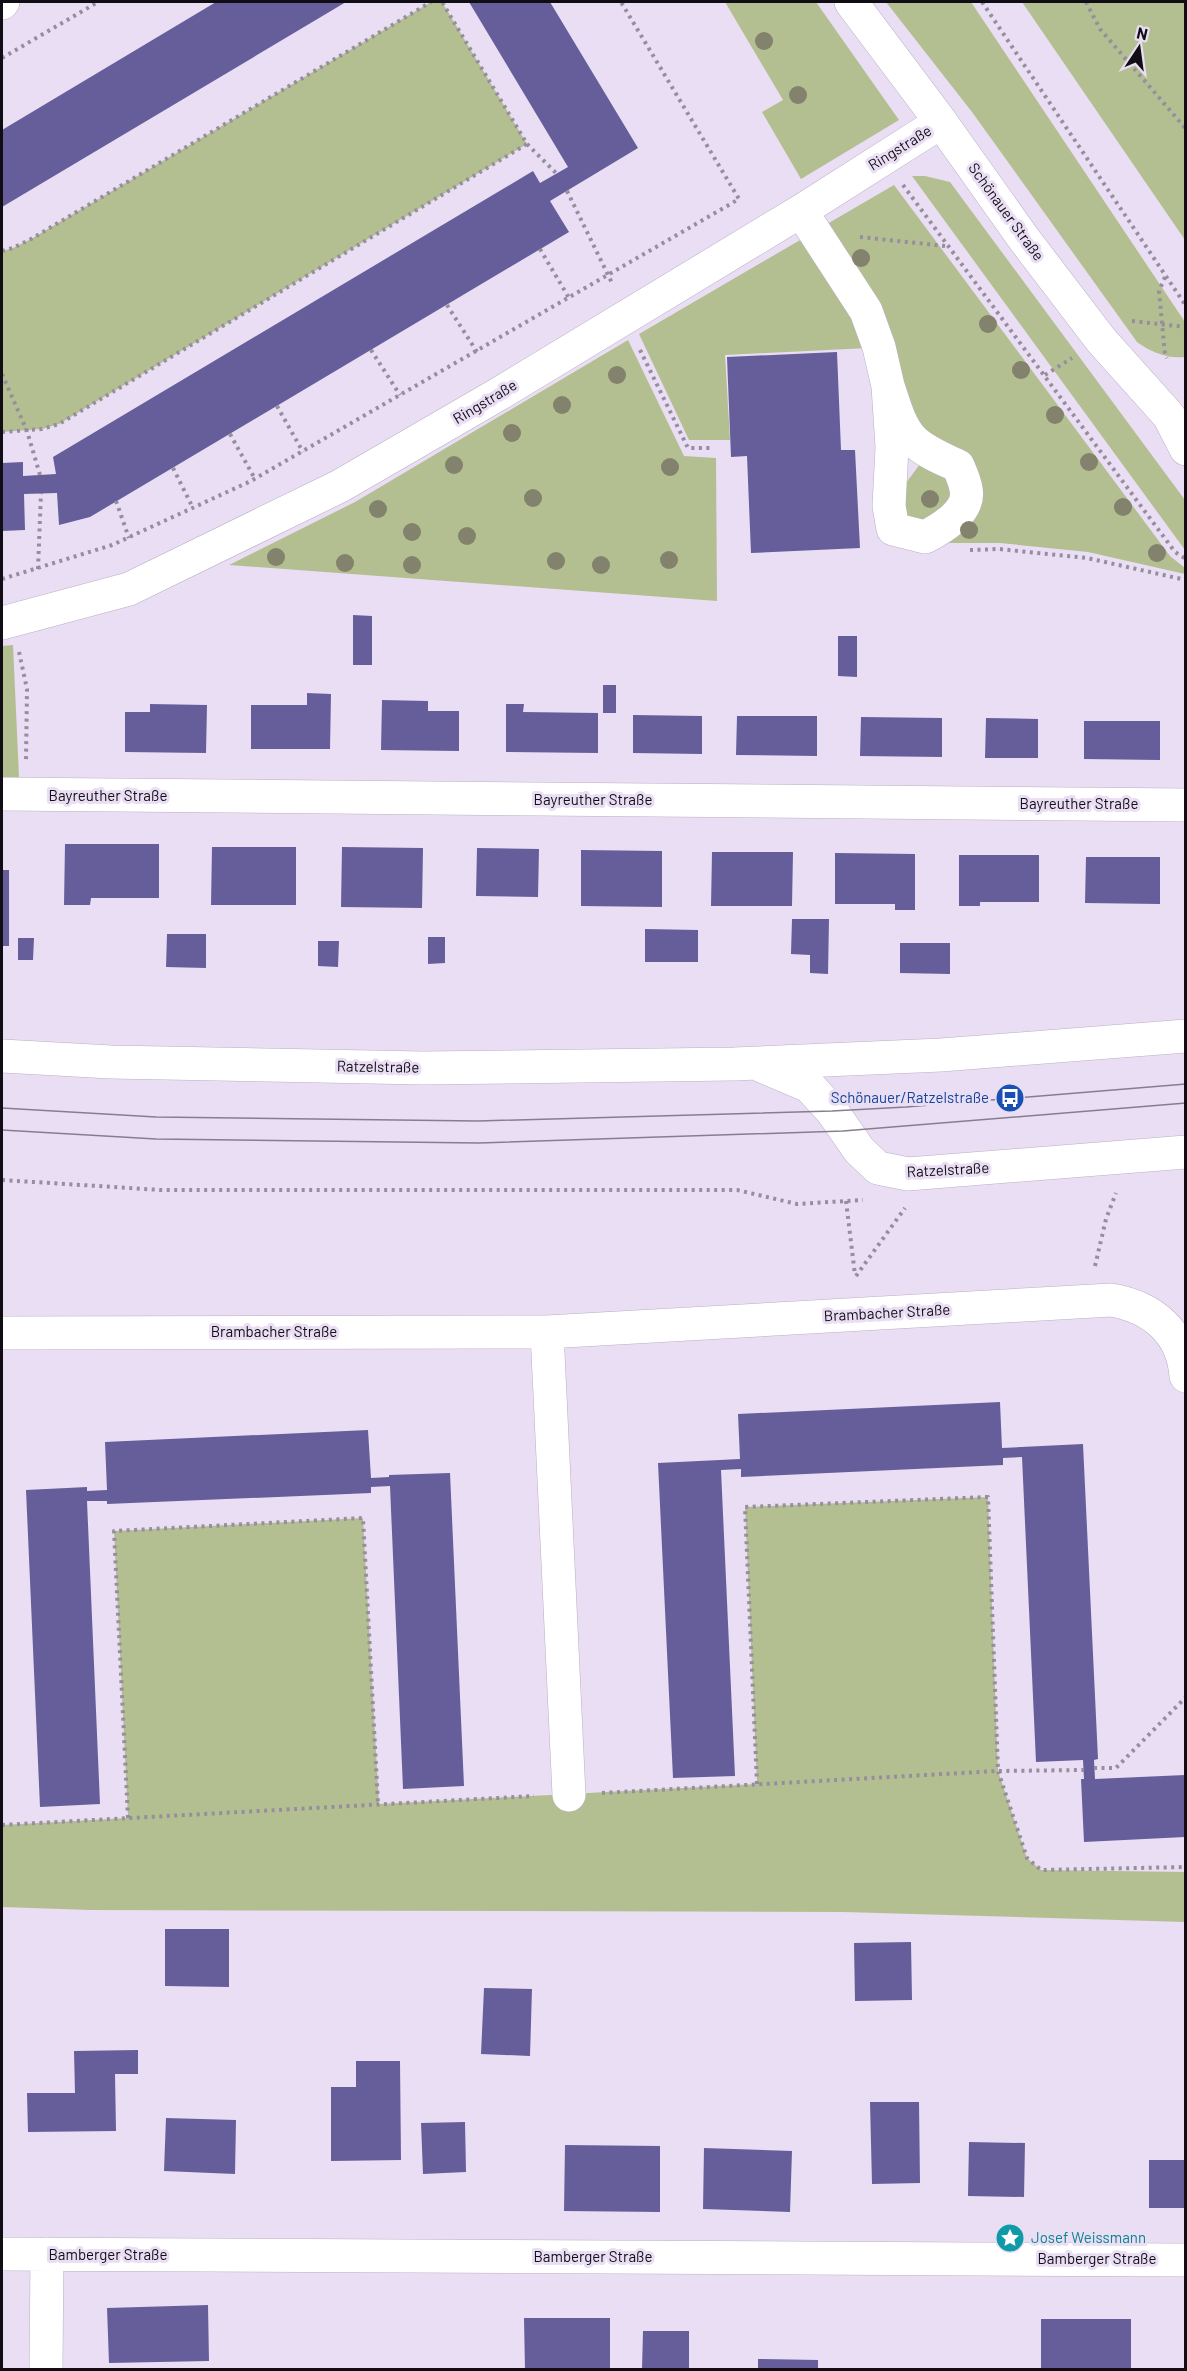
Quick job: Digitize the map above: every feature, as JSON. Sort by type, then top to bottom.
[{"type":"street","name":"Schönauer Straße","points":[[851,2],[942,122],[1024,239],[1101,340],[1180,417],[1185,449]]},
{"type":"street","name":"Ringstraße","points":[[2,623],[129,589],[340,486],[497,395],[801,212],[942,122]]},
{"type":"street","points":[[801,212],[866,310],[879,347],[888,386]]},
{"type":"street","name":"Bayreuther Straße","points":[[13,794],[1185,805]]},
{"type":"street","name":"Ratzelstraße","points":[[2,1056],[111,1062],[423,1068],[755,1063],[941,1054],[1185,1036]]},
{"type":"street","name":"Ratzelstraße","points":[[755,1063],[808,1086],[832,1111],[859,1150],[878,1168],[908,1174],[1185,1152]]},
{"type":"street","name":"Brambacher Straße","points":[[2,1333],[547,1332],[1111,1300],[1143,1309],[1157,1319],[1177,1341],[1185,1359],[1185,1376]]},
{"type":"street","points":[[547,1332],[568,1795]]},
{"type":"street","name":"Bamberger Straße","points":[[2,2254],[1185,2260]]},
{"type":"street","points":[[46,2370],[47,2254]]},
{"type":"path","points":[[2,58],[98,2]]},
{"type":"path","points":[[2,251],[31,239],[431,2]]},
{"type":"path","points":[[441,2],[527,144],[556,174]]},
{"type":"path","points":[[2,579],[129,538],[255,479],[740,199],[621,2]]},
{"type":"path","points":[[982,2],[1185,306]]},
{"type":"path","points":[[1086,2],[1100,29],[1185,129]]},
{"type":"path","points":[[2,432],[27,431],[59,424],[527,144]]},
{"type":"path","points":[[884,158],[946,246],[1175,552],[1185,559]]},
{"type":"path","points":[[567,191],[603,264]]},
{"type":"path","points":[[540,249],[569,298]]},
{"type":"path","points":[[1165,276],[1159,291],[1165,355],[1172,363]]},
{"type":"path","points":[[447,305],[477,352]]},
{"type":"path","points":[[638,344],[688,448],[710,448]]},
{"type":"path","points":[[371,350],[400,395]]},
{"type":"path","points":[[2,374],[27,431],[40,475]]},
{"type":"path","points":[[277,406],[303,452]]},
{"type":"path","points":[[230,434],[255,479]]},
{"type":"path","points":[[173,468],[192,508]]},
{"type":"path","points":[[38,569],[41,493]]},
{"type":"path","points":[[116,501],[129,538]]},
{"type":"path","points":[[965,550],[999,549],[1087,558],[1185,580]]},
{"type":"path","points":[[13,794],[27,689],[23,668]]},
{"type":"path","points":[[1086,1302],[1106,1219],[1130,1158]]},
{"type":"path","points":[[2,1180],[161,1190],[737,1190],[797,1204],[862,1200],[908,1174]]},
{"type":"path","points":[[856,1276],[906,1207],[908,1174]]},
{"type":"path","points":[[846,1201],[859,1314]]},
{"type":"path","points":[[757,1784],[745,1507],[988,1497],[998,1772],[1027,1858],[1041,1870],[1185,1867]]},
{"type":"path","points":[[128,1818],[114,1531],[363,1518],[378,1804]]},
{"type":"path","points":[[1094,1768],[1116,1768],[1185,1697]]},
{"type":"green space","points":[[431,2],[442,2],[527,144],[59,424],[42,429],[2,432],[2,251],[31,239]]},
{"type":"green space","points":[[725,2],[816,2],[899,120],[801,179],[762,112],[783,100]]},
{"type":"green space","points":[[886,2],[971,2],[1185,322],[1185,357],[1160,354],[1137,342],[972,112]]},
{"type":"green space","points":[[1022,2],[1185,2],[1185,240]]},
{"type":"green space","points":[[912,176],[925,176],[950,182],[1185,500],[1185,550]]},
{"type":"green space","points":[[894,185],[1170,556],[1185,568],[1185,574],[1088,552],[1000,543],[944,543],[973,512],[914,428],[827,224]]},
{"type":"green space","points":[[807,236],[868,348],[725,355],[730,440],[689,440],[639,334]]},
{"type":"green space","points":[[628,340],[684,456],[716,458],[717,601],[229,565],[355,502]]},
{"type":"green space","points":[[920,464],[951,475],[958,502],[921,526],[904,513],[903,487]]},
{"type":"green space","points":[[13,645],[19,777],[2,777],[2,646]]},
{"type":"green space","points":[[988,1497],[998,1771],[1027,1858],[1041,1870],[1186,1872],[1185,1922],[843,1912],[90,1910],[2,1907],[2,1825],[128,1818],[114,1531],[363,1518],[379,1804],[757,1784],[745,1507]]},
{"type":"building","points":[[216,2],[346,2],[2,207],[2,130]]},
{"type":"building","points":[[469,2],[550,2],[638,148],[550,201],[569,232],[90,517],[59,525],[57,493],[24,494],[25,530],[2,531],[2,463],[23,462],[23,476],[56,474],[53,457],[533,171],[540,183],[568,167]]},
{"type":"building","points":[[837,352],[841,450],[855,450],[860,548],[751,553],[747,456],[731,457],[727,357]]},
{"type":"building","points":[[353,615],[372,616],[372,665],[353,665]]},
{"type":"building","points":[[838,636],[857,636],[857,677],[838,676]]},
{"type":"building","points":[[603,685],[616,685],[616,713],[603,713]]},
{"type":"building","points":[[307,693],[331,694],[330,749],[251,749],[251,705],[307,705]]},
{"type":"building","points":[[382,700],[428,701],[428,711],[459,711],[459,751],[381,750]]},
{"type":"building","points":[[150,704],[207,705],[206,753],[125,752],[125,712],[150,712]]},
{"type":"building","points":[[506,704],[524,704],[523,712],[598,713],[598,753],[506,752]]},
{"type":"building","points":[[633,715],[702,716],[702,754],[633,753]]},
{"type":"building","points":[[737,716],[817,716],[817,756],[736,755]]},
{"type":"building","points":[[861,717],[942,718],[942,757],[860,756]]},
{"type":"building","points":[[986,718],[1038,719],[1038,758],[985,758]]},
{"type":"building","points":[[1084,721],[1160,721],[1160,760],[1084,759]]},
{"type":"building","points":[[65,844],[159,844],[159,898],[91,898],[90,905],[64,905]]},
{"type":"building","points":[[212,847],[296,847],[296,905],[211,905]]},
{"type":"building","points":[[342,847],[423,848],[422,908],[341,907]]},
{"type":"building","points":[[477,848],[539,849],[538,897],[476,896]]},
{"type":"building","points":[[581,850],[662,851],[662,907],[581,906]]},
{"type":"building","points":[[712,852],[793,852],[792,906],[711,906]]},
{"type":"building","points":[[835,853],[915,854],[915,910],[895,910],[895,904],[835,904]]},
{"type":"building","points":[[959,855],[1039,855],[1039,902],[980,902],[980,906],[959,906]]},
{"type":"building","points":[[1086,857],[1160,857],[1160,904],[1085,903]]},
{"type":"building","points":[[2,870],[9,870],[9,946],[2,946]]},
{"type":"building","points":[[792,919],[829,919],[828,974],[810,973],[810,955],[791,954]]},
{"type":"building","points":[[645,929],[698,930],[698,962],[645,962]]},
{"type":"building","points":[[167,934],[206,934],[206,968],[166,967]]},
{"type":"building","points":[[428,937],[445,937],[445,963],[428,964]]},
{"type":"building","points":[[18,938],[34,938],[33,960],[18,960]]},
{"type":"building","points":[[318,941],[339,941],[338,967],[318,966]]},
{"type":"building","points":[[900,943],[950,943],[950,974],[900,973]]},
{"type":"building","points":[[1000,1402],[1002,1448],[1083,1444],[1098,1759],[1094,1760],[1095,1779],[1185,1775],[1185,1837],[1084,1842],[1081,1779],[1084,1779],[1083,1760],[1036,1762],[1022,1457],[1003,1458],[1003,1465],[741,1477],[741,1469],[721,1470],[735,1776],[673,1778],[658,1463],[740,1459],[738,1414]]},
{"type":"building","points":[[368,1430],[371,1478],[389,1477],[389,1475],[450,1473],[464,1786],[403,1789],[390,1486],[371,1487],[371,1493],[107,1504],[107,1501],[87,1501],[100,1804],[40,1807],[26,1490],[87,1487],[87,1491],[107,1490],[105,1442]]},
{"type":"building","points":[[165,1929],[229,1929],[229,1987],[165,1986]]},
{"type":"building","points":[[911,1942],[912,2000],[855,2001],[854,1943]]},
{"type":"building","points":[[484,1988],[532,1989],[530,2056],[481,2054]]},
{"type":"building","points":[[138,2050],[138,2074],[115,2074],[116,2131],[28,2132],[27,2093],[75,2093],[74,2051]]},
{"type":"building","points":[[356,2061],[400,2061],[401,2160],[331,2161],[331,2087],[356,2087]]},
{"type":"building","points":[[870,2102],[919,2102],[920,2183],[872,2184]]},
{"type":"building","points":[[166,2118],[236,2120],[235,2174],[164,2171]]},
{"type":"building","points":[[465,2122],[466,2172],[423,2174],[421,2123]]},
{"type":"building","points":[[969,2142],[1025,2143],[1024,2197],[968,2196]]},
{"type":"building","points":[[565,2145],[660,2146],[660,2212],[564,2211]]},
{"type":"building","points":[[704,2148],[792,2151],[790,2212],[703,2209]]},
{"type":"building","points":[[1149,2160],[1185,2160],[1185,2208],[1149,2208]]},
{"type":"building","points":[[208,2305],[209,2361],[109,2363],[107,2308]]},
{"type":"building","points":[[524,2318],[610,2318],[610,2370],[525,2370]]},
{"type":"building","points":[[1041,2319],[1131,2319],[1131,2370],[1041,2370]]},
{"type":"building","points":[[643,2331],[689,2331],[689,2370],[642,2369]]},
{"type":"building","points":[[758,2359],[818,2360],[818,2370],[758,2370]]},
{"type":"tram line","points":[[2,1108],[156,1117],[478,1121],[832,1111],[1186,1084]]},
{"type":"tram line","points":[[2,1130],[156,1139],[479,1143],[843,1131],[1186,1103]]},
{"type":"place","name":"Schönauer/Ratzelstraße","points":[[1010,1098]]},
{"type":"place","name":"Josef Weissmann","points":[[1010,2238]]}]
